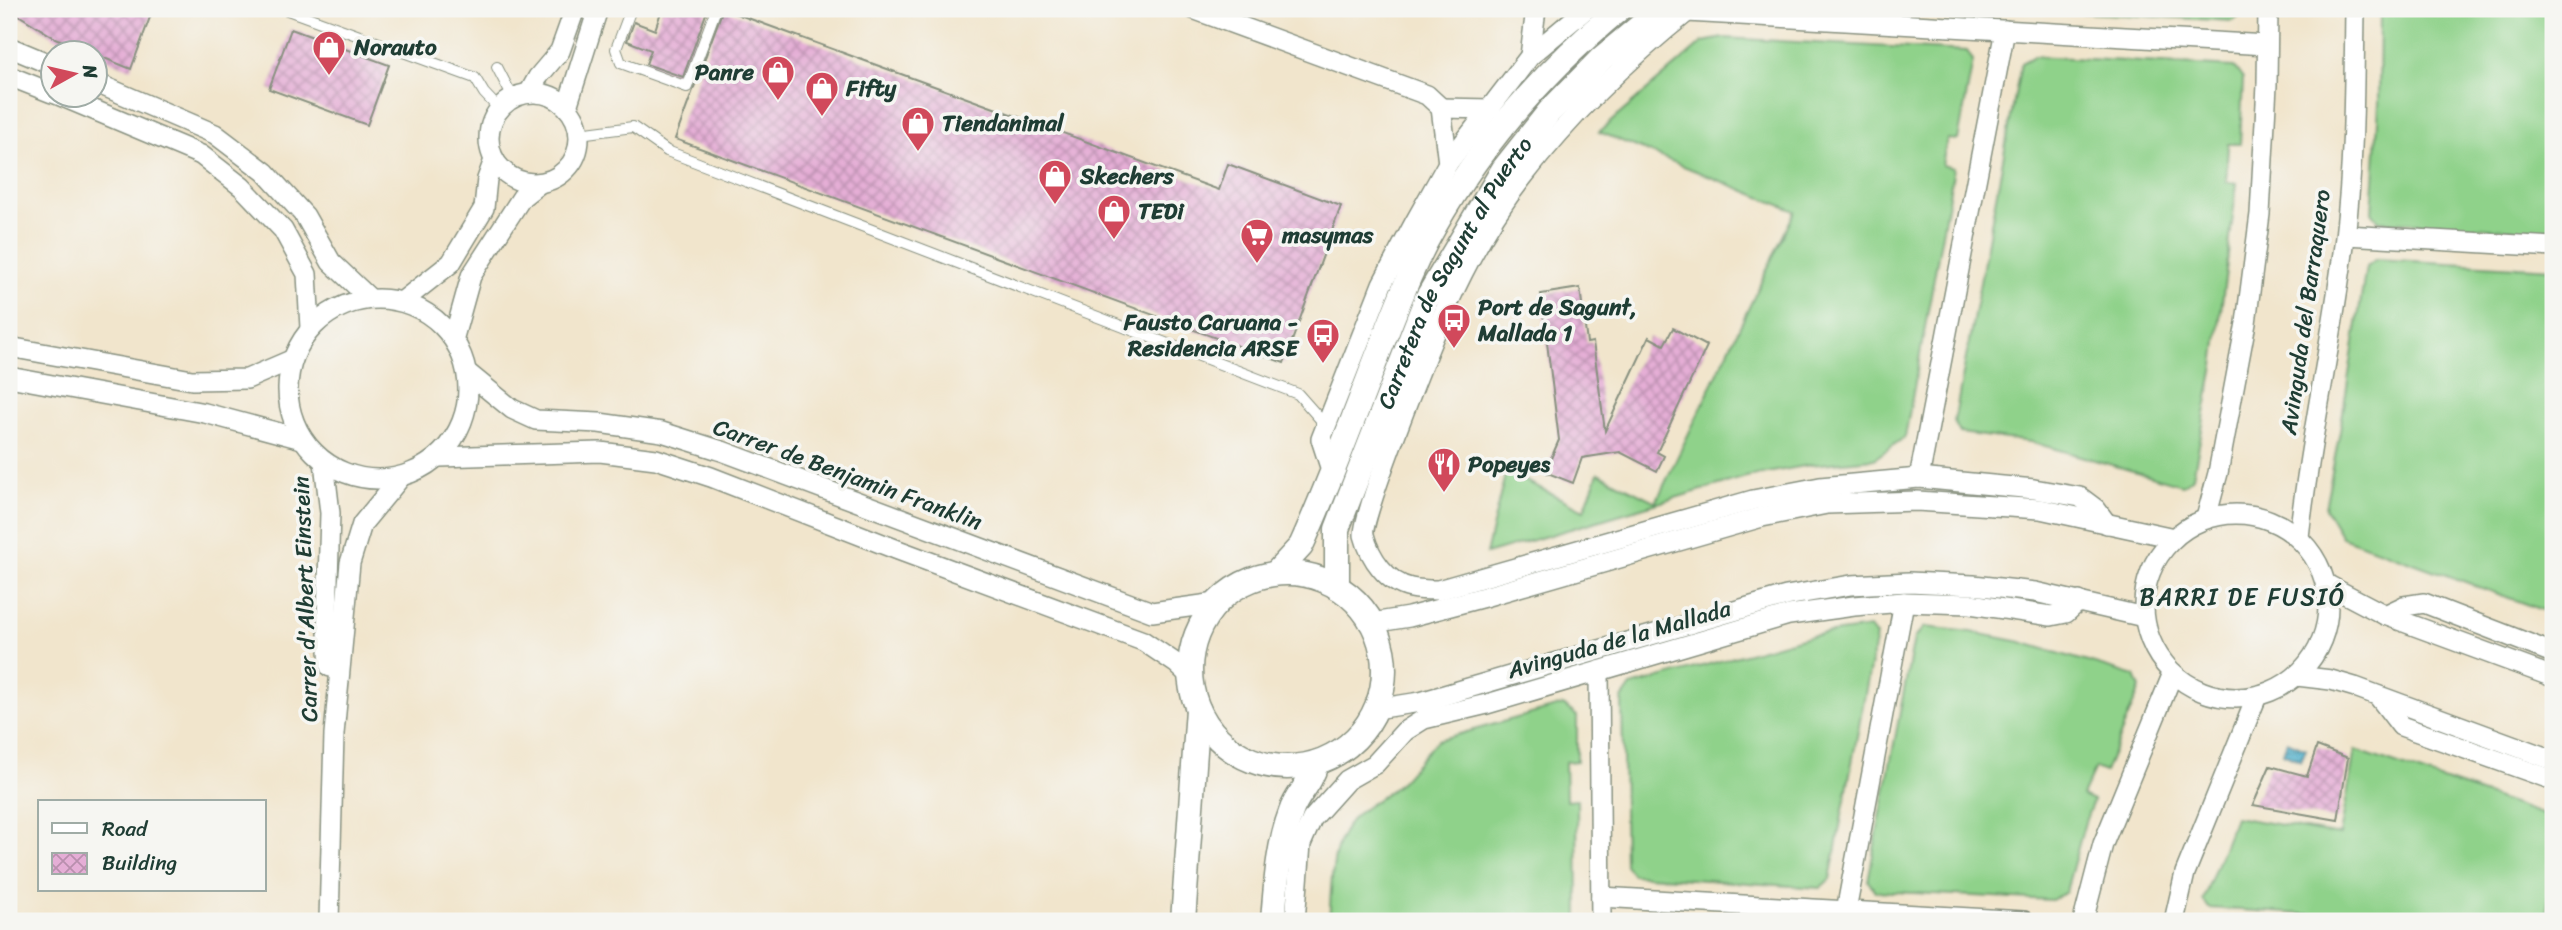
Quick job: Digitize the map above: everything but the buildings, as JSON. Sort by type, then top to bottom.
[{"type":"street","points":[[540,183],[522,182],[506,174],[494,160],[489,143],[490,125],[560,51],[575,9]]},
{"type":"street","points":[[567,107],[598,9]]},
{"type":"street","points":[[1194,9],[1427,94],[1441,108],[1448,163]]},
{"type":"street","points":[[1531,56],[1536,9]]},
{"type":"street","points":[[1332,473],[1321,439],[1382,284],[1448,163],[1531,56],[1586,9]]},
{"type":"street","name":"Carretera de Sagunt al Puerto","points":[[1276,573],[1301,546],[1404,289],[1433,227],[1480,155],[1530,94],[1580,41],[1619,9]]},
{"type":"street","name":"Carretera de Sagunt al Puerto","points":[[1337,587],[1337,529],[1426,300],[1503,170],[1549,112],[1602,58],[1661,9]]},
{"type":"street","points":[[2206,518],[2218,473],[2248,309],[2260,214],[2268,9]]},
{"type":"street","name":"Avinguda del Barraquero","points":[[2299,537],[2305,484],[2333,327],[2346,235],[2355,9]]},
{"type":"street","points":[[2107,524],[2096,509],[2080,497],[2034,489],[1919,478],[1820,486],[1754,500],[1438,590],[1409,588],[1380,570],[1363,533],[1383,470],[1447,307],[1476,250],[1520,180],[1564,126],[1618,70],[1689,10],[2267,45]]},
{"type":"street","points":[[1919,478],[2004,30]]},
{"type":"street","points":[[9,47],[38,59]]},
{"type":"street","points":[[9,76],[38,88]]},
{"type":"street","points":[[108,88],[215,134],[265,172],[305,216],[331,262],[368,297]]},
{"type":"street","points":[[454,337],[471,276],[522,197],[540,183],[556,178],[569,166],[577,152],[579,134],[567,107],[543,94],[514,100]]},
{"type":"street","points":[[88,108],[201,155],[242,187],[283,230],[307,274],[310,328]]},
{"type":"street","points":[[1441,108],[1491,108]]},
{"type":"street","points":[[404,300],[451,263],[484,208],[487,179],[494,160]]},
{"type":"street","points":[[2346,235],[2553,247]]},
{"type":"street","points":[[368,297],[404,300],[434,316],[454,337],[468,373],[465,419],[440,457],[421,470],[400,478],[360,479],[324,463],[302,439],[287,401],[291,360],[310,328],[336,307],[368,297]]},
{"type":"street","points":[[9,347],[192,380],[247,379],[291,360]]},
{"type":"street","name":"Carrer de Benjamin Franklin","points":[[468,373],[512,409],[536,420],[599,423],[662,432],[722,451],[1152,612],[1217,603]]},
{"type":"street","points":[[9,377],[205,413],[302,439]]},
{"type":"street","points":[[440,457],[600,452],[656,459],[711,477],[1143,641],[1191,677]]},
{"type":"street","name":"Carrer d'Albert Einstein","points":[[324,463],[330,513],[327,616],[334,734]]},
{"type":"street","points":[[1354,489],[1383,470]]},
{"type":"street","name":"Carrer d'Albert Einstein","points":[[329,921],[334,734],[350,563],[362,524],[400,478]]},
{"type":"street","points":[[1372,623],[1409,617],[1468,601],[1762,517],[1827,504],[1917,500],[2040,509],[2174,538]]},
{"type":"street","points":[[2233,513],[2255,515],[2275,521],[2299,537],[2317,560],[2326,584],[2329,609],[2324,634],[2311,661],[2297,676],[2277,689],[2257,696],[2235,699],[2212,695],[2189,686],[2173,673],[2154,647],[2144,617],[2144,599],[2150,574],[2159,554],[2187,527],[2206,518],[2233,513]]},
{"type":"street","points":[[1183,921],[1198,709],[1191,677],[1191,660],[1196,637],[1206,616],[1217,603],[1243,583],[1276,573],[1307,575],[1337,587],[1353,599],[1372,623],[1380,642],[1384,666],[1382,690],[1367,725],[1352,743],[1331,757],[1287,768],[1269,766],[1244,758],[1212,731],[1198,709]]},
{"type":"street","points":[[1468,601],[1478,579]]},
{"type":"street","name":"Avinguda de la Mallada","points":[[1376,709],[1420,702],[1786,596],[1851,584],[1909,582],[1973,585],[2035,592],[2144,617]]},
{"type":"street","points":[[2326,584],[2385,615],[2553,677]]},
{"type":"street","name":"Avinguda de la Mallada","points":[[1296,916],[1301,844],[1312,819],[1347,780],[1375,764],[1405,731],[1424,719],[1487,704],[1789,615],[1904,602],[1970,604],[2051,616],[2066,613],[2079,601]]},
{"type":"street","points":[[1846,911],[1904,602]]},
{"type":"street","points":[[2385,615],[2404,606],[2424,604],[2553,653]]},
{"type":"street","points":[[1599,671],[1601,921]]},
{"type":"street","points":[[2083,921],[2103,844],[2173,673]]},
{"type":"street","points":[[2297,676],[2331,680],[2377,695],[2553,760]]},
{"type":"street","points":[[1462,689],[1487,704]]},
{"type":"street","points":[[2377,695],[2400,726],[2553,780]]},
{"type":"street","points":[[2174,921],[2185,873],[2257,696]]},
{"type":"street","points":[[1273,921],[1277,876],[1291,810],[1312,778],[1315,763]]},
{"type":"street","points":[[1277,876],[1296,916]]},
{"type":"street","points":[[1601,897],[2024,921]]},
{"type":"lane","points":[[285,9],[475,78],[484,93],[514,100]]},
{"type":"lane","points":[[631,9],[616,49],[621,63],[687,88],[716,9]]},
{"type":"lane","points":[[497,67],[514,100]]},
{"type":"lane","points":[[579,134],[633,127],[667,151],[1298,394],[1321,420],[1321,439]]},
{"type":"green space","points":[[2017,9],[2245,9],[2245,12],[2233,21]]},
{"type":"green space","points":[[2380,9],[2553,9],[2553,232],[2379,221],[2372,212],[2379,104]]},
{"type":"green space","points":[[1723,38],[1967,51],[1973,61],[1958,140],[1947,139],[1942,165],[1954,168],[1905,437],[1874,459],[1810,465],[1746,477],[1486,554],[1506,471],[1584,510],[1598,473],[1656,502],[1795,211],[1599,132],[1703,42]]},
{"type":"green space","points":[[2034,56],[2234,67],[2243,79],[2240,144],[2228,144],[2226,182],[2237,183],[2214,366],[2193,477],[2182,485],[2031,442],[1960,433],[1954,422],[2021,63]]},
{"type":"green space","points":[[2376,259],[2553,269],[2553,614],[2342,537],[2325,508],[2366,267]]},
{"type":"green space","points":[[1925,627],[1971,632],[2021,642],[2135,676],[2140,688],[2105,772],[2095,768],[2082,796],[2093,801],[2066,891],[2052,900],[1875,891],[1868,881],[1914,638]]},
{"type":"green space","points":[[1870,628],[1876,636],[1830,879],[1820,888],[1633,875],[1625,865],[1622,699],[1631,686],[1809,636]]},
{"type":"green space","points":[[1563,705],[1577,716],[1577,761],[1565,762],[1566,801],[1577,800],[1578,921],[1329,921],[1336,853],[1346,828],[1354,817],[1398,784],[1438,740]]},
{"type":"green space","points":[[2355,750],[2553,818],[2553,891],[2549,891],[2547,921],[2410,921],[2209,908],[2203,900],[2235,817],[2340,835]]},
{"type":"water","points":[[2287,741],[2306,749],[2301,761],[2283,753]]},
{"type":"place","name":"Norauto","points":[[329,77]]},
{"type":"place","name":"Panre","points":[[778,102]]},
{"type":"place","name":"Fifty","points":[[822,118]]},
{"type":"place","name":"Tiendanimal","points":[[918,153]]},
{"type":"place","name":"Skechers","points":[[1055,206]]},
{"type":"place","name":"TEDi","points":[[1114,241]]},
{"type":"place","name":"masymas","points":[[1257,265]]},
{"type":"place","name":"Port de Sagunt, Mallada 1","points":[[1454,350]]},
{"type":"place","name":"Fausto Caruana - Residencia ARSE","points":[[1323,365]]},
{"type":"place","name":"Popeyes","points":[[1444,494]]},
{"type":"district","name":"BARRI DE FUSIÓ","points":[[2243,597]]}]
